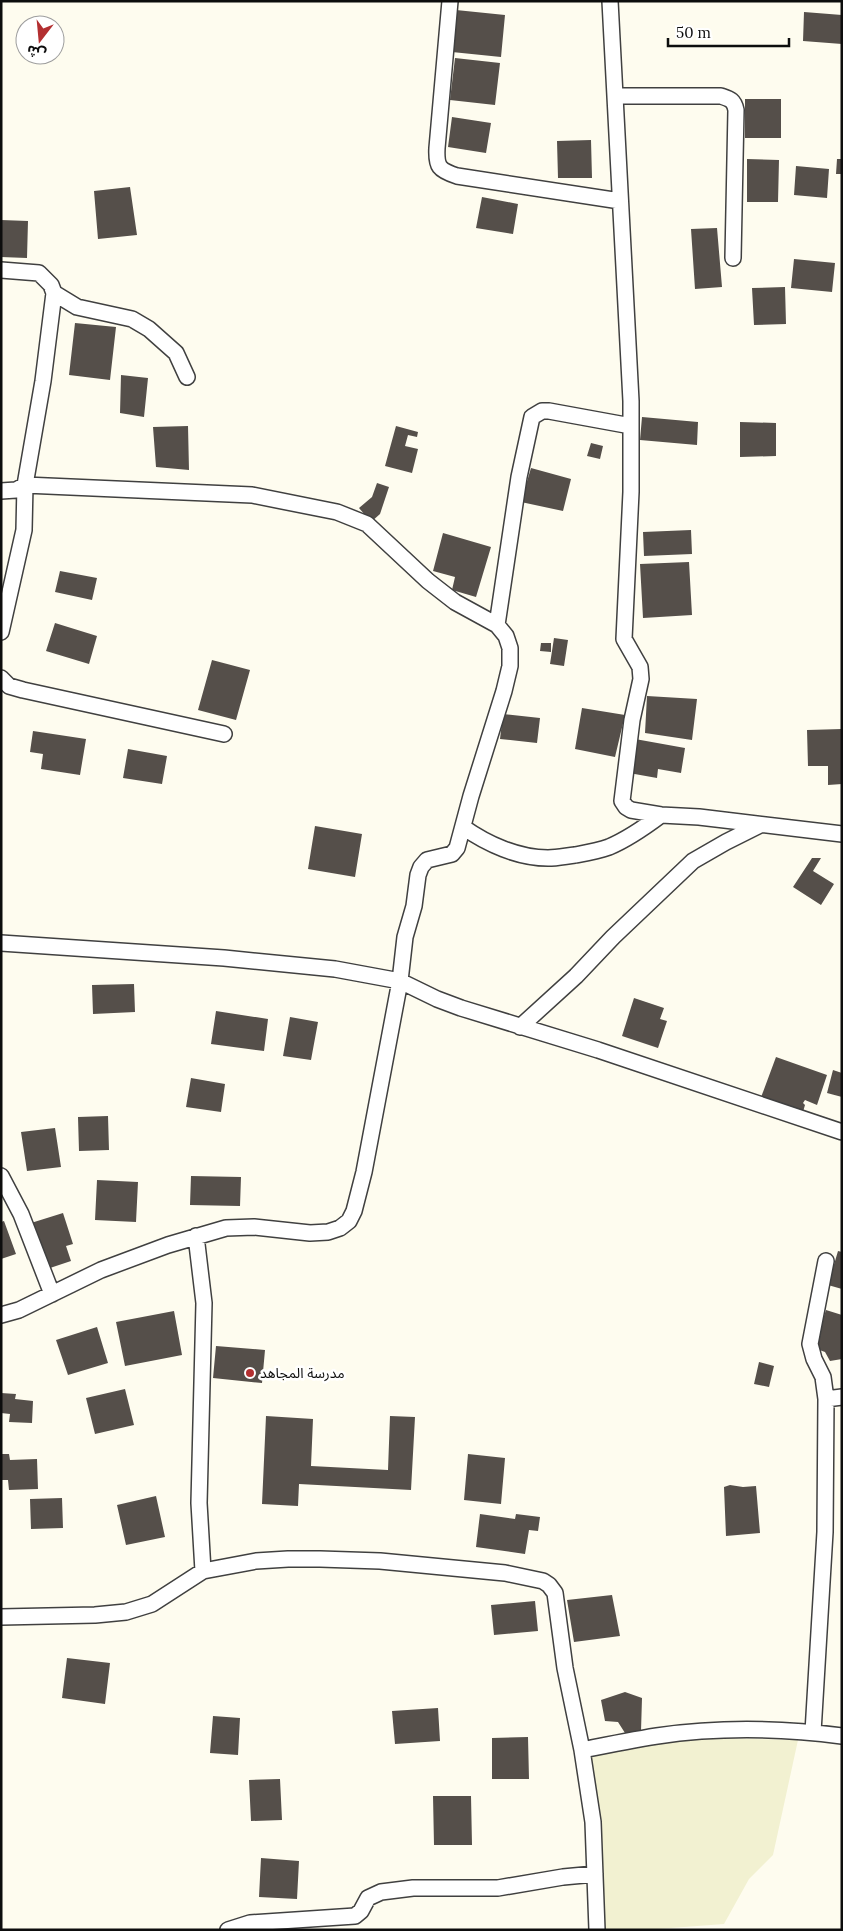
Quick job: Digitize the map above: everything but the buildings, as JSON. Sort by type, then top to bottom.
[{"type":"street","points":[[450,1],[436,163],[439,167],[447,173],[457,176],[620,201]]},
{"type":"street","points":[[610,1],[616,96],[616,134],[630,353],[630,540],[624,639],[640,667],[641,679],[630,729],[622,801],[630,810],[661,815],[699,817],[842,834]]},
{"type":"street","points":[[616,96],[721,96],[735,103],[733,258]]},
{"type":"street","points":[[1,270],[40,273],[51,285],[54,294],[43,381],[25,485],[24,530],[1,632]]},
{"type":"street","points":[[54,294],[76,307],[132,319],[148,329],[176,353],[187,377]]},
{"type":"street","points":[[497,625],[517,494],[532,417],[542,411],[549,410],[631,426]]},
{"type":"street","points":[[1,491],[16,490],[25,485],[252,495],[337,512],[367,524],[428,581],[455,602],[497,625],[506,636],[510,648],[510,666],[504,692],[457,848],[452,854],[427,860],[421,867],[418,876],[414,906],[405,937],[400,981],[364,1172],[354,1211],[349,1221],[340,1228],[310,1234],[240,1227],[226,1228],[196,1236],[101,1270],[19,1310],[1,1315]]},
{"type":"street","points":[[1,678],[10,686],[22,690],[224,734]]},
{"type":"street","points":[[463,827],[493,845],[528,856],[549,858],[586,853],[608,847],[638,832],[661,815]]},
{"type":"street","points":[[520,1026],[576,976],[612,937],[693,862],[726,842],[761,825]]},
{"type":"street","points":[[1,943],[224,958],[335,969],[400,981],[437,999],[653,1068],[842,1132]]},
{"type":"street","points":[[1,1176],[21,1214],[52,1294]]},
{"type":"street","points":[[196,1236],[204,1303],[199,1503],[203,1571]]},
{"type":"street","points":[[813,1732],[825,1532],[826,1399],[823,1377],[814,1359],[810,1344],[826,1261]]},
{"type":"street","points":[[826,1399],[842,1397]]},
{"type":"street","points":[[1,1617],[95,1615],[126,1612],[152,1604],[203,1571],[256,1561],[320,1558],[380,1561],[506,1572],[543,1580],[555,1593],[565,1668],[582,1750],[593,1822],[597,1930]]},
{"type":"street","points":[[582,1750],[658,1736],[733,1730],[813,1732],[842,1736]]},
{"type":"street","points":[[228,1930],[250,1923],[355,1916],[361,1911],[368,1898],[381,1892],[413,1888],[498,1888],[563,1877],[595,1874]]},
{"type":"green space","points":[[713,1738],[798,1740],[773,1855],[749,1879],[724,1924],[644,1930],[603,1930],[582,1753],[655,1742]]},
{"type":"place","name":"مدرسة المجاهد","points":[[250,1373]]}]
